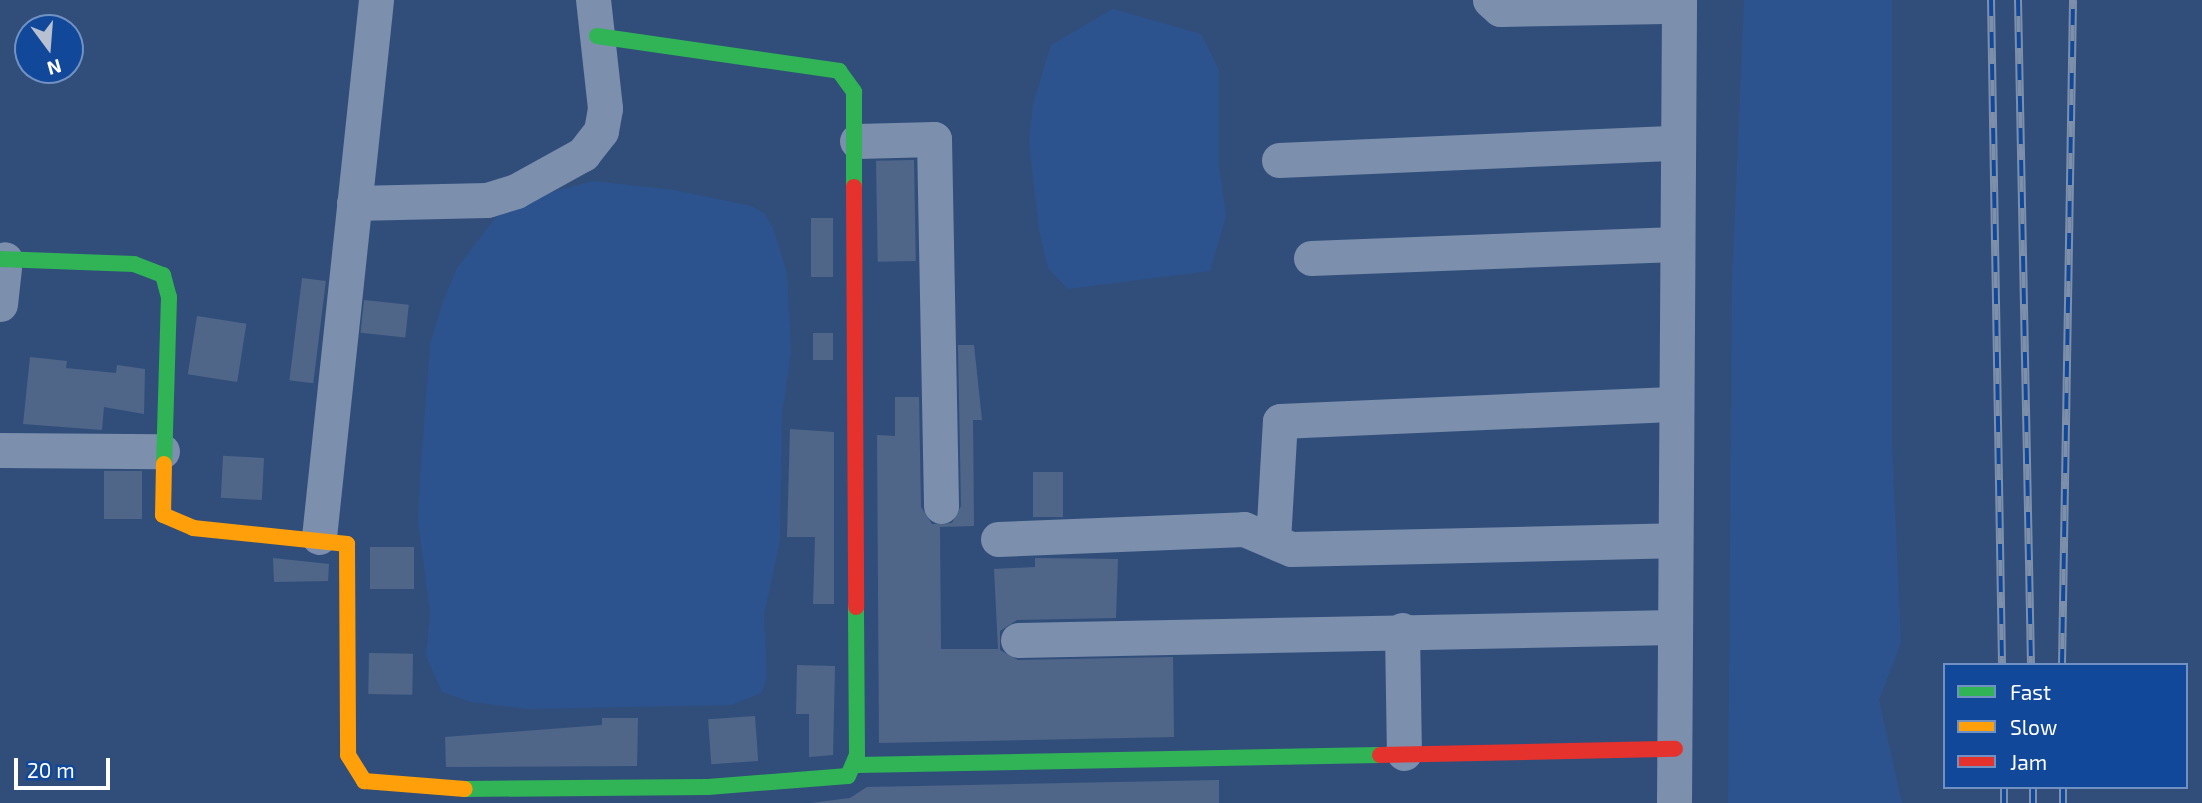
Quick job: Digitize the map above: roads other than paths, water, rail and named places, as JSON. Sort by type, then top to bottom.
[{"type":"street","points":[[319,537],[376,0]]},
{"type":"street","points":[[354,203],[487,200],[516,191],[583,154],[601,131],[605,108],[593,0]]},
{"type":"street","points":[[1490,0],[1500,9],[1679,3],[1672,404],[1674,803]]},
{"type":"street","points":[[0,304],[2,259],[134,264],[163,275],[169,297],[160,506],[172,524],[338,539],[350,550],[345,722],[348,755],[365,781],[439,789],[780,794],[848,776],[857,765],[857,141],[854,92],[839,71],[597,36]]},
{"type":"street","points":[[857,141],[934,139],[941,506]]},
{"type":"street","points":[[1279,160],[1676,143]]},
{"type":"street","points":[[1311,258],[1676,244]]},
{"type":"street","points":[[1273,541],[1280,421],[1672,404]]},
{"type":"street","points":[[0,450],[162,451]]},
{"type":"street","points":[[999,539],[1244,529],[1292,549],[1674,540]]},
{"type":"street","points":[[1018,640],[1402,630],[1674,627]]},
{"type":"street","points":[[1402,630],[1404,754]]},
{"type":"street","points":[[857,765],[1675,748]]},
{"type":"water","points":[[1744,0],[1892,0],[1892,443],[1901,643],[1879,700],[1902,803],[1728,803],[1732,282]]},
{"type":"water","points":[[1113,9],[1201,34],[1219,70],[1219,166],[1226,216],[1210,271],[1068,289],[1048,268],[1039,231],[1029,142],[1033,104],[1051,45]]},
{"type":"water","points":[[593,181],[674,190],[751,206],[764,213],[773,228],[787,273],[791,352],[782,415],[780,540],[764,615],[767,678],[761,693],[731,705],[529,709],[471,702],[442,692],[426,656],[430,612],[418,521],[430,345],[442,304],[457,268],[497,216],[520,201]]},
{"type":"railway","points":[[1991,0],[2002,663]]},
{"type":"railway","points":[[2018,0],[2031,663]]},
{"type":"railway","points":[[2062,663],[2073,0]]},
{"type":"railway","points":[[2004,789],[2004,803]]},
{"type":"railway","points":[[2033,789],[2033,803]]},
{"type":"railway","points":[[2063,789],[2063,803]]}]
